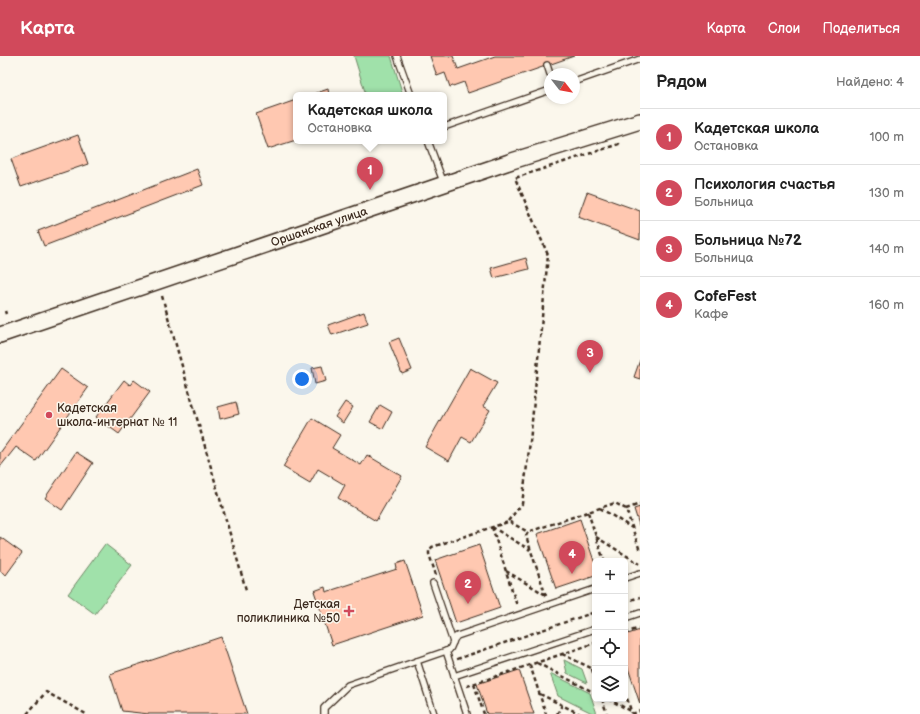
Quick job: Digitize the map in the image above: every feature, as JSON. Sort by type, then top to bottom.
[{"type":"street","name":"Оршанская улица","points":[[0,335],[512,161],[640,121]]},
{"type":"lane","points":[[397,56],[410,92]]},
{"type":"lane","points":[[580,80],[640,59]]},
{"type":"lane","points":[[447,126],[544,92]]},
{"type":"lane","points":[[429,144],[444,184]]},
{"type":"lane","points":[[628,577],[640,573]]},
{"type":"lane","points":[[433,583],[453,643]]},
{"type":"lane","points":[[324,714],[324,708],[348,685],[446,651],[450,649],[457,636],[592,590]]},
{"type":"lane","points":[[628,617],[640,613]]},
{"type":"lane","points":[[454,676],[592,630]]},
{"type":"lane","points":[[446,651],[467,714]]},
{"type":"lane","points":[[417,661],[434,714]]},
{"type":"path","points":[[433,583],[436,582],[437,578],[429,554],[431,548],[508,522],[522,504],[530,442],[548,255],[515,178],[625,142]]},
{"type":"path","points":[[162,296],[246,590]]},
{"type":"path","points":[[508,522],[528,532],[615,503],[626,509],[640,551]]},
{"type":"path","points":[[626,509],[640,504]]},
{"type":"path","points":[[600,508],[632,528]]},
{"type":"path","points":[[588,512],[603,558]]},
{"type":"path","points":[[492,527],[531,551]]},
{"type":"path","points":[[492,527],[519,614]]},
{"type":"path","points":[[528,532],[526,535],[549,604]]},
{"type":"path","points":[[596,537],[640,564]]},
{"type":"path","points":[[505,570],[546,595]]},
{"type":"path","points":[[628,601],[640,597]]},
{"type":"path","points":[[449,661],[592,613]]},
{"type":"path","points":[[628,632],[640,628]]},
{"type":"path","points":[[459,689],[592,644]]},
{"type":"path","points":[[562,654],[592,669]]},
{"type":"path","points":[[536,663],[592,691]]},
{"type":"path","points":[[530,665],[546,714]]},
{"type":"path","points":[[474,684],[484,714]]},
{"type":"path","points":[[27,714],[46,692],[86,714]]},
{"type":"path","points":[[539,694],[580,714]]},
{"type":"path","points":[[628,701],[632,713]]},
{"type":"path","points":[[603,702],[607,714]]},
{"type":"path","points":[[613,702],[632,713],[640,711]]},
{"type":"path","points":[[557,714],[562,705]]},
{"type":"green space","points":[[354,56],[391,56],[402,92],[365,92]]},
{"type":"green space","points":[[105,544],[132,565],[95,614],[68,594]]},
{"type":"green space","points":[[564,660],[582,669],[587,683],[567,673]]},
{"type":"green space","points":[[550,673],[590,693],[597,714],[594,714],[558,696]]},
{"type":"building","points":[[430,56],[453,56],[458,69],[495,56],[574,56],[468,93],[464,82],[450,87],[445,73],[437,76]]},
{"type":"building","points":[[328,89],[328,92],[320,92]]},
{"type":"building","points":[[293,101],[293,141],[268,149],[256,114]]},
{"type":"building","points":[[78,135],[88,164],[21,187],[11,159]]},
{"type":"building","points":[[197,169],[203,185],[44,246],[38,231]]},
{"type":"building","points":[[587,192],[640,211],[640,240],[578,217]]},
{"type":"building","points":[[526,258],[529,269],[494,278],[491,268]]},
{"type":"building","points":[[364,312],[368,323],[332,335],[328,325]]},
{"type":"building","points":[[399,338],[412,370],[402,374],[389,342]]},
{"type":"building","points":[[640,360],[640,379],[634,377]]},
{"type":"building","points":[[322,366],[326,381],[315,384],[312,368]]},
{"type":"building","points":[[470,368],[497,383],[483,406],[490,410],[471,442],[462,437],[449,461],[425,447]]},
{"type":"building","name":"Кадетская школа-интернат № 11","points":[[61,369],[88,388],[36,461],[16,447],[0,467],[0,453]]},
{"type":"building","points":[[124,380],[130,385],[134,380],[150,392],[119,434],[96,417]]},
{"type":"building","points":[[236,402],[239,414],[220,419],[218,407]]},
{"type":"building","points":[[345,402],[353,407],[343,423],[335,417]]},
{"type":"building","points":[[380,405],[392,412],[383,429],[370,422]]},
{"type":"building","points":[[312,418],[340,435],[332,448],[361,465],[367,455],[402,476],[376,521],[338,498],[345,485],[318,469],[310,483],[283,467]]},
{"type":"building","points":[[76,452],[93,463],[62,510],[45,498]]},
{"type":"building","points":[[640,507],[640,528],[634,509]]},
{"type":"building","points":[[580,519],[593,558],[592,577],[556,589],[537,534]]},
{"type":"building","points":[[0,537],[22,553],[6,575],[0,571]]},
{"type":"building","points":[[479,545],[500,608],[456,623],[435,560]]},
{"type":"building","points":[[405,561],[423,615],[332,645],[314,591],[325,587],[326,592],[397,569],[396,564]]},
{"type":"building","points":[[640,630],[640,704],[628,668],[628,634]]},
{"type":"building","points":[[221,637],[247,714],[149,714],[122,711],[110,674]]},
{"type":"building","points":[[519,670],[534,714],[487,714],[477,684]]},
{"type":"place","name":"Кадетская школа","points":[[370,190]]},
{"type":"place","name":"Больница №72","points":[[590,373]]},
{"type":"place","name":"Кадетская школа-интернат № 11","points":[[49,415]]},
{"type":"place","name":"CofeFest","points":[[572,574]]},
{"type":"place","name":"Психология счастья","points":[[468,604]]},
{"type":"place","name":"Детская поликлиника №50","points":[[349,611]]}]
